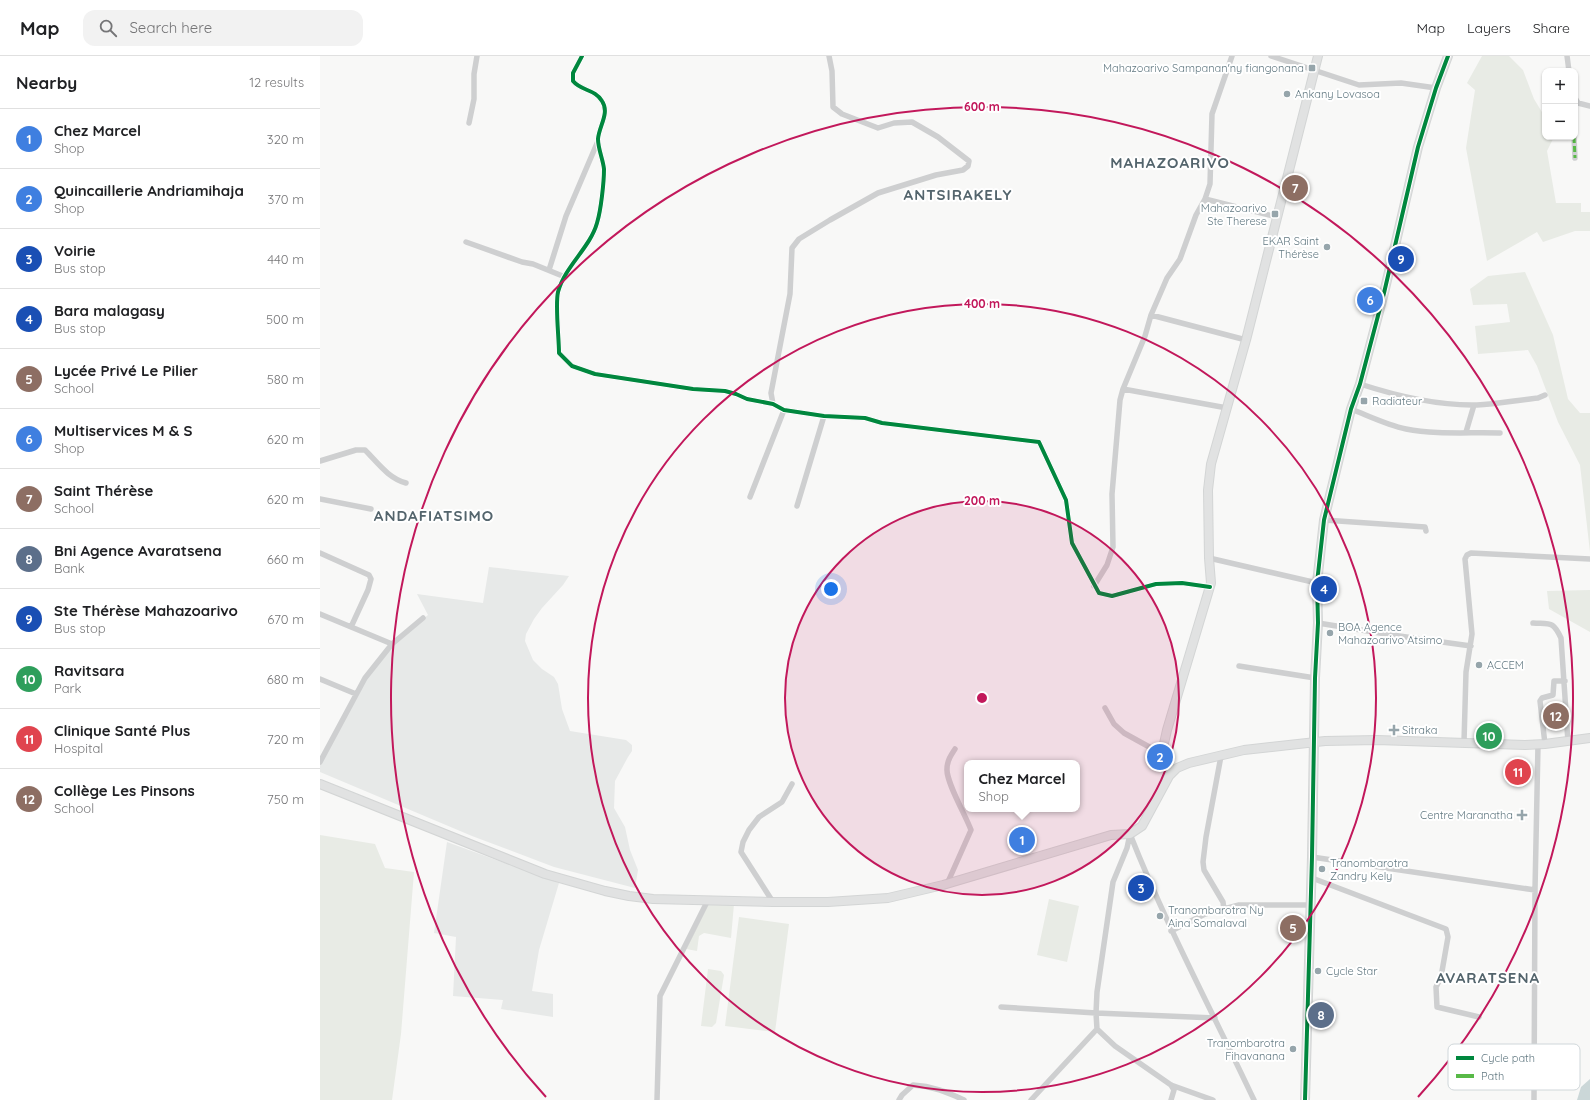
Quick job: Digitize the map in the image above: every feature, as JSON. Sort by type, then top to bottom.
[{"type":"main road","points":[[1173,772],[1166,764],[1162,754],[1167,730],[1211,583],[1208,490],[1211,464],[1246,340],[1318,56]]},
{"type":"main road","points":[[1305,1100],[1312,878],[1315,678],[1318,623],[1317,583],[1324,520],[1351,408],[1360,384],[1384,293],[1418,147],[1436,88],[1448,56]]},
{"type":"main road","points":[[320,784],[514,862],[558,878],[629,896],[653,899],[828,902],[888,898],[947,884],[1111,835],[1130,834],[1142,826],[1169,776],[1177,768],[1189,763],[1244,750],[1325,741],[1377,740],[1542,744],[1568,742],[1590,738]]},
{"type":"street","points":[[469,123],[474,99],[474,74],[477,56]]},
{"type":"street","points":[[549,270],[566,216],[598,141],[604,116],[605,108],[602,100],[593,92],[577,87],[573,81],[573,73],[582,56]]},
{"type":"street","points":[[773,404],[771,393],[790,294],[792,248],[799,239],[878,193],[936,175],[963,170],[968,166],[969,161],[938,137],[912,122],[894,123],[878,128],[842,114],[833,107],[832,71],[829,56]]},
{"type":"street","points":[[1094,586],[1107,565],[1113,547],[1112,494],[1120,400],[1123,389],[1146,336],[1152,315],[1167,278],[1180,259],[1196,215],[1205,199],[1210,184],[1212,114],[1232,56]]},
{"type":"street","points":[[1271,56],[1359,85],[1401,83],[1436,88]]},
{"type":"street","points":[[1567,56],[1569,68]]},
{"type":"street","points":[[1578,103],[1590,106]]},
{"type":"street","points":[[1574,140],[1575,158]]},
{"type":"street","points":[[598,141],[604,168],[597,224],[565,277],[558,293],[559,353],[572,366],[595,374],[693,389],[725,391],[773,404],[784,410],[824,416],[865,418],[882,423],[1039,442],[1066,500],[1072,543],[1099,593],[1112,596],[1156,584],[1182,583],[1210,587]]},
{"type":"street","points":[[1205,199],[1277,217]]},
{"type":"street","points":[[466,242],[549,270],[565,277]]},
{"type":"street","points":[[1152,315],[1246,340]]},
{"type":"street","points":[[1360,384],[1437,403],[1474,404],[1538,398],[1545,395]]},
{"type":"street","points":[[1123,389],[1227,408]]},
{"type":"street","points":[[1466,432],[1474,404]]},
{"type":"street","points":[[1351,408],[1382,422],[1406,429],[1500,433]]},
{"type":"street","points":[[750,497],[784,410]]},
{"type":"street","points":[[797,506],[824,416]]},
{"type":"street","points":[[320,461],[356,450],[366,450],[386,473],[406,483]]},
{"type":"street","points":[[320,499],[371,509]]},
{"type":"street","points":[[1324,520],[1425,527],[1426,531]]},
{"type":"street","points":[[320,553],[370,575],[371,579],[368,590],[351,627]]},
{"type":"street","points":[[1464,742],[1466,672],[1472,634],[1465,559],[1467,555],[1471,553],[1590,559]]},
{"type":"street","points":[[1209,558],[1317,583]]},
{"type":"street","points":[[320,614],[392,644]]},
{"type":"street","points":[[320,762],[365,678],[392,644],[423,618]]},
{"type":"street","points":[[1318,623],[1471,646]]},
{"type":"street","points":[[1533,623],[1550,624],[1556,627],[1561,638],[1568,742]]},
{"type":"street","points":[[1239,666],[1315,678]]},
{"type":"street","points":[[320,679],[356,694]]},
{"type":"street","points":[[1534,1044],[1535,890],[1542,744],[1540,701],[1542,698],[1552,695],[1554,681],[1565,681]]},
{"type":"street","points":[[1106,708],[1114,724],[1124,733],[1150,749],[1162,754]]},
{"type":"street","points":[[947,884],[971,830],[950,785],[947,770],[949,757],[955,749]]},
{"type":"street","points":[[1221,756],[1206,837],[1204,870],[1223,902],[1224,910]]},
{"type":"street","points":[[773,902],[741,852],[743,842],[749,830],[759,817],[782,802],[792,784]]},
{"type":"street","points":[[1130,834],[1171,931],[1254,1100]]},
{"type":"street","points":[[1130,834],[1127,848],[1113,882],[1097,992],[1097,1029],[1116,1046],[1171,1085],[1213,1100]]},
{"type":"street","points":[[1312,857],[1535,890]]},
{"type":"street","points":[[1312,878],[1446,929],[1448,937],[1441,977],[1436,987],[1437,1007],[1479,1017]]},
{"type":"street","points":[[657,1100],[660,996],[708,900]]},
{"type":"street","points":[[1171,931],[1205,914],[1240,905],[1311,905]]},
{"type":"street","points":[[1001,1007],[1215,1018]]},
{"type":"street","points":[[1031,1100],[1097,1029]]},
{"type":"street","points":[[899,1100],[902,1095],[913,1085],[928,1086],[964,1100]]},
{"type":"street","points":[[1171,1085],[1174,1090],[1171,1100]]},
{"type":"street","points":[[1534,1090],[1534,1100]]},
{"type":"shaded area","points":[[1482,56],[1509,56],[1523,70],[1534,99],[1542,112],[1542,140],[1552,140],[1547,151],[1556,203],[1581,203],[1581,212],[1590,212],[1590,231],[1575,231],[1543,242],[1537,232],[1487,261],[1466,148],[1475,90],[1467,83]]},
{"type":"shaded area","points":[[1525,272],[1553,335],[1568,399],[1580,413],[1590,413],[1590,552],[1580,465],[1558,422],[1537,366],[1528,350],[1478,354],[1475,326],[1510,322],[1507,304],[1473,305],[1470,289],[1488,276]]},
{"type":"shaded area","points":[[489,567],[569,576],[534,619],[526,634],[525,641],[533,660],[542,669],[554,677],[558,684],[562,709],[570,731],[626,740],[632,745],[632,751],[615,781],[614,808],[625,827],[630,850],[638,870],[635,888],[554,867],[472,836],[320,772],[320,762],[365,678],[392,644],[428,615],[417,594],[483,603]]},
{"type":"shaded area","points":[[1590,590],[1590,632],[1549,609],[1547,591]]},
{"type":"shaded area","points":[[1516,759],[1531,771],[1520,784],[1505,772]]},
{"type":"shaded area","points":[[320,835],[375,844],[385,868],[414,872],[401,1034],[392,1100],[320,1100]]},
{"type":"shaded area","points":[[447,842],[559,883],[539,950],[532,991],[553,994],[553,1017],[501,1009],[503,1000],[453,996],[456,937],[434,933]]},
{"type":"shaded area","points":[[1049,899],[1079,906],[1067,962],[1037,955]]},
{"type":"shaded area","points":[[709,904],[734,904],[731,938],[704,933],[699,936],[697,951],[686,949]]},
{"type":"shaded area","points":[[739,917],[789,924],[775,1032],[725,1026]]},
{"type":"shaded area","points":[[708,969],[721,971],[724,975],[716,1023],[712,1027],[701,1026]]},
{"type":"shaded area","points":[[1590,1079],[1590,1100],[1577,1100],[1581,1087]]},
{"type":"marked path","points":[[1574,140],[1575,158]]},
{"type":"cycle path","points":[[582,56],[573,73],[573,81],[580,87],[596,94],[604,106],[605,115],[598,139],[604,175],[600,211],[594,232],[566,274],[558,292],[557,313],[559,353],[572,366],[595,374],[693,389],[725,391],[747,399],[773,404],[784,410],[824,416],[865,418],[882,423],[1039,442],[1066,500],[1072,543],[1099,593],[1112,596],[1156,584],[1182,583],[1210,587]]},
{"type":"cycle path","points":[[1305,1100],[1312,857],[1315,678],[1318,623],[1317,583],[1324,520],[1351,409],[1360,384],[1384,293],[1418,147],[1436,88],[1448,56]]},
{"type":"place","name":"Mahazoarivo Sampanan'ny fiangonana","points":[[1312,68]]},
{"type":"place","name":"Ankany Lovasoa","points":[[1287,94]]},
{"type":"place","name":"Saint Thérèse","points":[[1295,188]]},
{"type":"place","name":"Mahazoarivo Ste Therese","points":[[1275,214]]},
{"type":"place","name":"EKAR Saint Thérèse","points":[[1327,247]]},
{"type":"place","name":"Ste Thérèse Mahazoarivo","points":[[1401,259]]},
{"type":"place","name":"Multiservices M & S","points":[[1370,300]]},
{"type":"place","name":"Radiateur","points":[[1364,401]]},
{"type":"place","name":"Bara malagasy","points":[[1324,589]]},
{"type":"place","name":"BOA Agence Mahazoarivo Atsimo","points":[[1330,633]]},
{"type":"place","name":"ACCEM","points":[[1479,665]]},
{"type":"place","name":"Collège Les Pinsons","points":[[1556,716]]},
{"type":"place","name":"Sitraka","points":[[1394,730]]},
{"type":"place","name":"Ravitsara","points":[[1489,736]]},
{"type":"place","name":"Quincaillerie Andriamihaja","points":[[1160,757]]},
{"type":"place","name":"Clinique Santé Plus","points":[[1518,772]]},
{"type":"place","name":"Centre Maranatha","points":[[1522,815]]},
{"type":"place","name":"Chez Marcel","points":[[1022,840]]},
{"type":"place","name":"Tranombarotra Zandry Kely","points":[[1322,869]]},
{"type":"place","name":"Voirie","points":[[1141,888]]},
{"type":"place","name":"Tranombarotra Ny Aina Somalaval","points":[[1160,916]]},
{"type":"place","name":"Lycée Privé Le Pilier","points":[[1293,928]]},
{"type":"place","name":"Cycle Star","points":[[1318,971]]},
{"type":"place","name":"Bni Agence Avaratsena","points":[[1321,1015]]},
{"type":"place","name":"Tranombarotra Fihavanana","points":[[1293,1049]]},
{"type":"district","name":"MAHAZOARIVO","points":[[1170,162]]},
{"type":"district","name":"ANTSIRAKELY","points":[[958,194]]},
{"type":"district","name":"ANDAFIATSIMO","points":[[434,515]]},
{"type":"district","name":"AVARATSENA","points":[[1488,977]]}]
